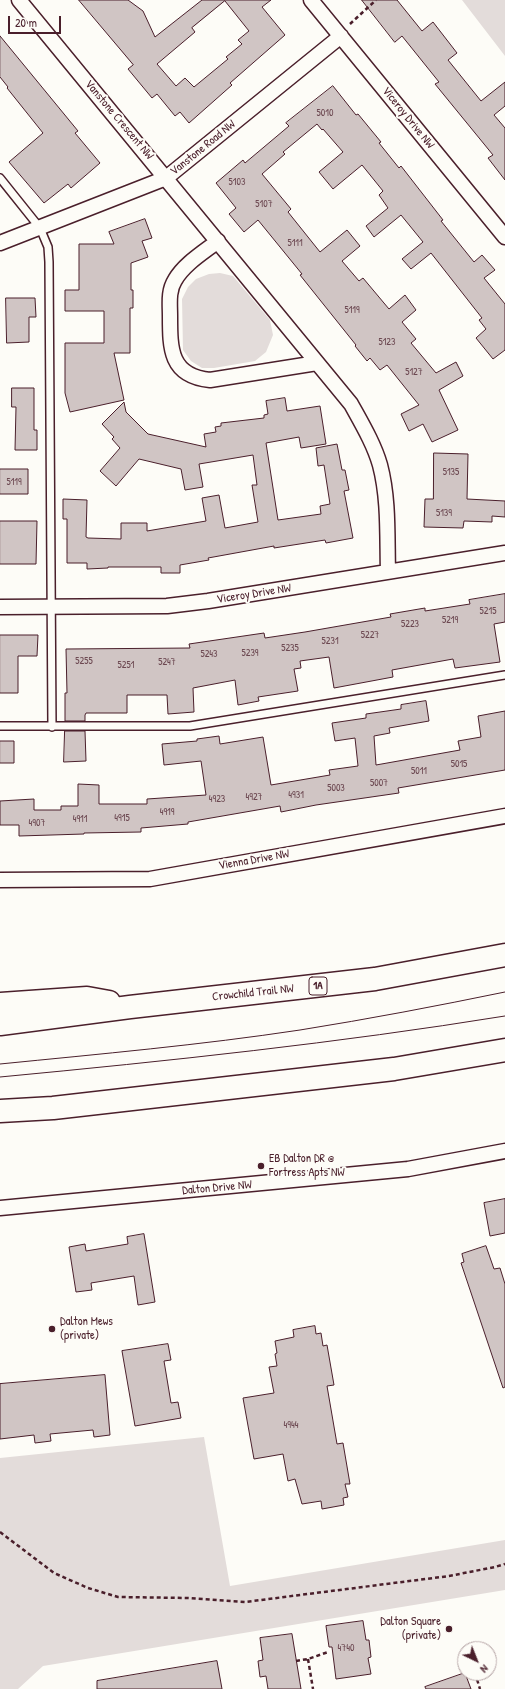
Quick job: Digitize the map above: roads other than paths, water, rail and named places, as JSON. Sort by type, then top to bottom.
[{"type":"highway","name":"Crowchild Trail NW","points":[[0,1024],[130,1007],[375,979],[505,955]]},
{"type":"highway","points":[[0,1004],[87,998],[130,1007]]},
{"type":"highway","points":[[0,1111],[53,1108],[394,1069],[505,1050]]},
{"type":"street","name":"Vanstone Crescent NW","points":[[19,0],[351,404],[374,448],[380,465],[386,498],[388,572]]},
{"type":"street","name":"Viceroy Drive NW","points":[[311,0],[505,237]]},
{"type":"street","name":"Vanstone Road NW","points":[[0,243],[166,178],[339,34]]},
{"type":"street","points":[[218,241],[179,274],[171,290],[170,346],[176,362],[191,376],[210,380],[317,363]]},
{"type":"street","name":"Viceroy Drive NW","points":[[0,607],[167,606],[208,601],[505,553]]},
{"type":"street","name":"Vienna Drive NW","points":[[0,880],[150,879],[505,816]]},
{"type":"street","name":"Dalton Drive NW","points":[[0,1208],[408,1169],[505,1151]]},
{"type":"lane","points":[[0,178],[40,228],[48,247],[52,727]]},
{"type":"lane","points":[[0,726],[190,726],[505,675]]},
{"type":"tram line","points":[[0,1064],[150,1049],[300,1030],[377,1017],[505,992]]},
{"type":"tram line","points":[[0,1077],[253,1051],[379,1035],[505,1016]]},
{"type":"place","name":"EB Dalton DR @ Fortress Apts NW","points":[[261,1166]]},
{"type":"place","name":"Dalton Mews (private)","points":[[52,1329]]},
{"type":"place","name":"Dalton Square (private)","points":[[449,1629]]}]
